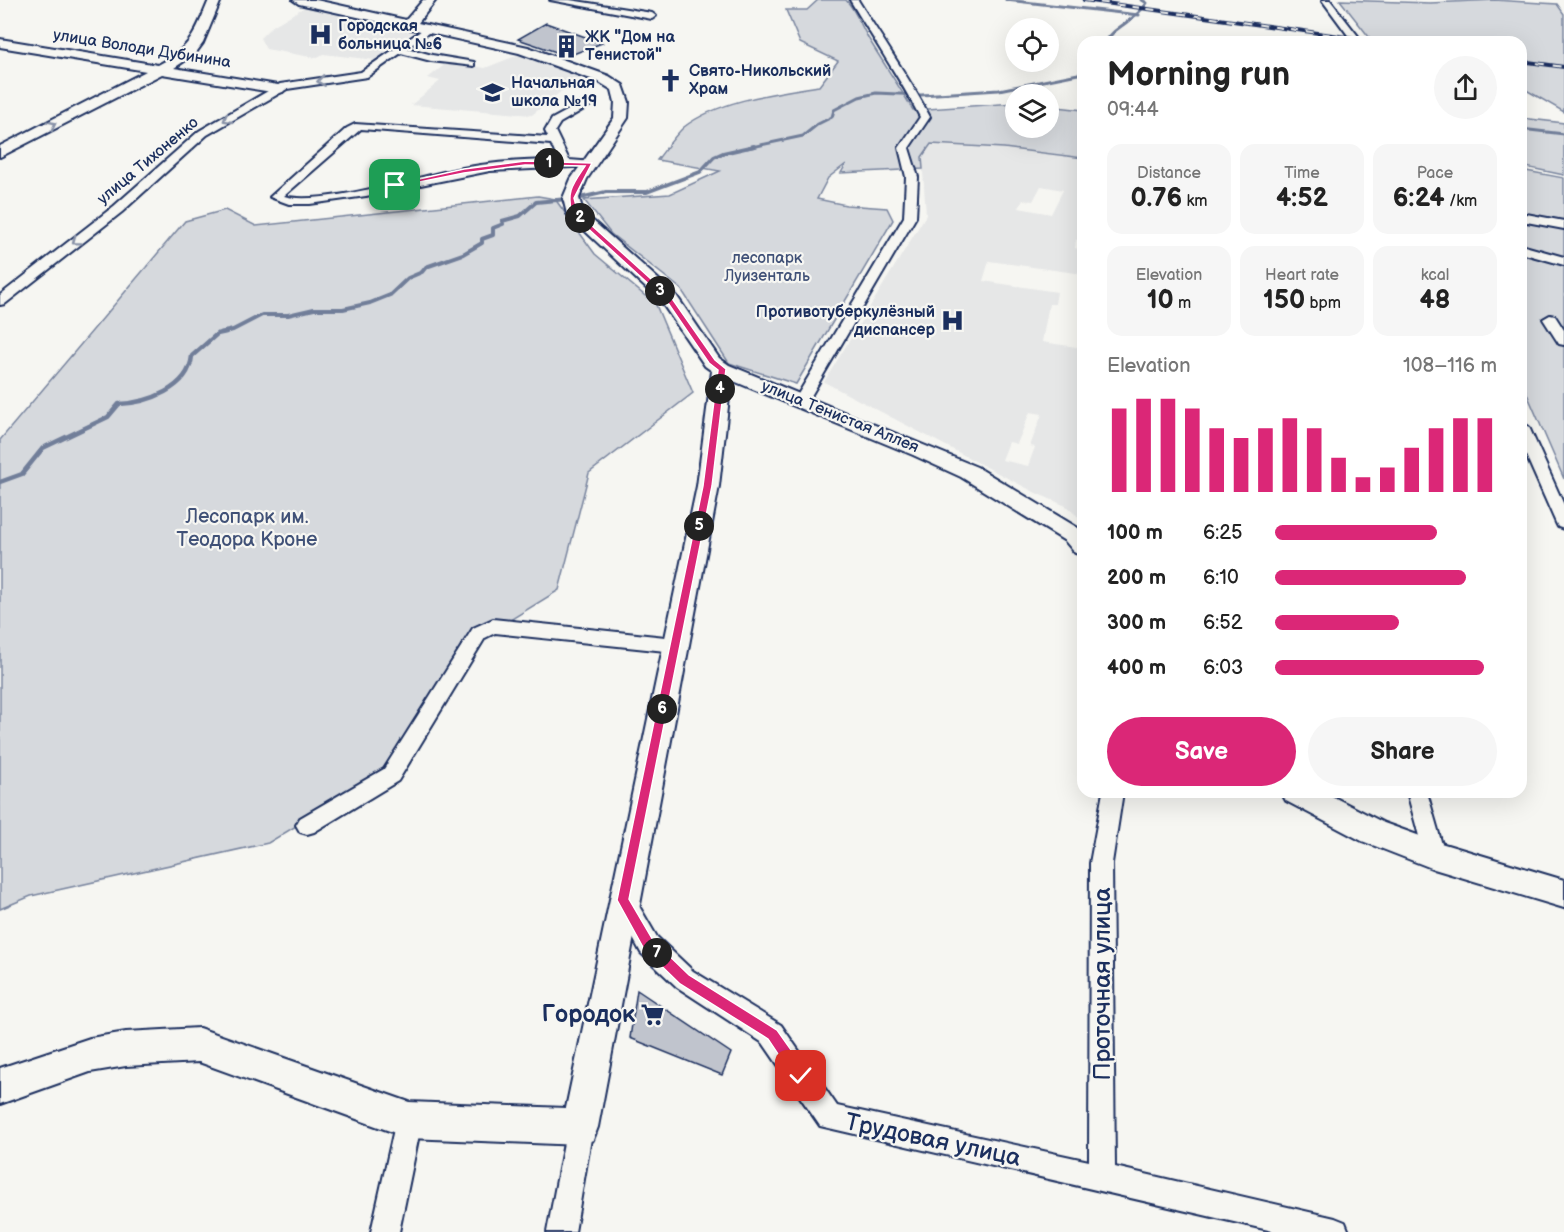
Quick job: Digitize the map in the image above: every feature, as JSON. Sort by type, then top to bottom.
[{"type":"street","points":[[0,152],[158,71],[190,51],[198,40],[215,0]]},
{"type":"street","name":"улица Тенистая Аллея","points":[[299,0],[523,50],[604,79],[618,88],[622,102],[621,118],[579,180],[571,198],[575,214],[669,299],[712,362],[722,369],[969,472],[1065,530],[1077,541]]},
{"type":"street","points":[[409,25],[430,0]]},
{"type":"street","points":[[554,0],[652,16]]},
{"type":"street","points":[[801,401],[910,217],[912,177],[904,148],[925,117],[854,0]]},
{"type":"street","points":[[1326,0],[1353,36]]},
{"type":"street","name":"улица Тихоненко","points":[[0,301],[118,209],[203,133],[284,86],[364,75],[428,29]]},
{"type":"street","name":"улица Володи Дубинина","points":[[0,43],[158,71],[278,89]]},
{"type":"street","points":[[399,49],[431,58],[471,64]]},
{"type":"street","points":[[565,163],[552,141],[550,131],[556,121],[587,103]]},
{"type":"street","points":[[552,141],[359,126],[351,130],[276,197],[284,201],[326,200],[464,171],[525,163],[590,164]]},
{"type":"street","points":[[1527,218],[1564,225]]},
{"type":"street","points":[[1527,251],[1564,261]]},
{"type":"street","points":[[1550,319],[1564,341]]},
{"type":"street","points":[[561,1232],[623,900],[708,486],[722,369]]},
{"type":"street","points":[[1527,440],[1564,523]]},
{"type":"street","points":[[307,825],[391,775],[479,633],[485,629],[493,626],[675,645]]},
{"type":"street","name":"Проточная улица","points":[[1102,1177],[1101,863],[1112,798]]},
{"type":"street","points":[[1308,798],[1373,832],[1434,855],[1564,894]]},
{"type":"street","points":[[1419,798],[1434,855]]},
{"type":"street","name":"Трудовая улица","points":[[623,900],[649,945],[685,980],[772,1035],[829,1117],[1102,1177],[1335,1232]]},
{"type":"street","points":[[0,1086],[90,1055],[126,1049],[199,1045],[409,1120],[580,1127]]},
{"type":"street","points":[[385,1232],[409,1120]]},
{"type":"shaded area","name":"Городская больница №6","points":[[308,5],[415,30],[375,60],[323,54],[316,58],[266,49],[260,38],[271,27]]},
{"type":"shaded area","name":"Начальная школа №19","points":[[521,54],[580,76],[532,115],[411,105],[440,81],[428,78],[448,62],[485,68]]},
{"type":"shaded area","name":"Противотуберкулёзный диспансер","points":[[930,144],[1004,148],[1077,157],[1077,240],[1075,248],[1077,248],[1077,273],[989,261],[983,281],[1057,292],[1055,304],[1049,304],[1042,342],[1077,347],[1077,516],[1066,506],[1036,493],[824,382],[926,215],[922,157]],"holes":[[[1041,186],[1063,190],[1051,214],[1019,208],[1023,200],[1033,201]],[[1030,412],[1042,414],[1030,446],[1035,447],[1028,466],[1002,460],[1009,442],[1017,444]]]},
{"type":"green space","name":"лесопарк Луизенталь","points":[[818,0],[846,0],[913,110],[1005,104],[1005,138],[1059,138],[1059,107],[1077,109],[1077,157],[1004,148],[931,144],[922,157],[923,169],[841,173],[846,164],[828,178],[817,199],[846,205],[887,208],[893,220],[796,384],[729,363],[681,289],[611,234],[584,200],[670,194],[720,171],[657,160],[684,127],[714,110],[748,99],[819,86],[838,61],[800,43],[786,10],[807,10]]},
{"type":"green space","points":[[1340,0],[1430,3],[1495,0],[1557,4],[1564,14],[1564,112],[1527,90],[1527,36],[1368,36]]},
{"type":"green space","points":[[1527,119],[1564,123],[1564,175],[1527,167]]},
{"type":"green space","points":[[1527,171],[1564,178],[1564,479],[1527,394]]},
{"type":"green space","name":"Лесопарк им. Теодора Кроне","points":[[538,196],[555,199],[595,254],[656,305],[693,393],[589,473],[559,590],[461,650],[394,767],[268,843],[31,896],[0,909],[0,440],[185,221],[225,210],[256,226]]},
{"type":"building","points":[[546,23],[602,43],[568,56],[518,39]]},
{"type":"building","name":"Городок","points":[[637,990],[731,1053],[722,1075],[630,1038]]},
{"type":"waterway","points":[[1006,0],[1136,15]]},
{"type":"waterway","points":[[1136,15],[1147,3],[1142,0]]},
{"type":"waterway","points":[[1111,36],[1136,15]]},
{"type":"waterway","points":[[747,148],[803,136],[818,124],[832,117],[834,110],[859,97],[876,93],[921,95],[999,90],[1077,74]]},
{"type":"waterway","points":[[1527,130],[1564,134]]},
{"type":"waterway","points":[[580,198],[606,192],[647,192],[700,172],[714,157],[723,153],[754,146]]},
{"type":"waterway","points":[[220,333],[233,330],[262,315],[288,315],[314,309],[343,309],[370,303],[390,295],[408,278],[422,272],[426,267],[463,254],[482,243],[482,239],[493,235],[493,228],[503,224],[502,221],[520,216],[536,202],[567,199]]},
{"type":"waterway","points":[[0,482],[22,474],[43,448],[108,417],[119,404],[142,401],[165,392],[183,377],[192,356],[217,334],[226,332]]},
{"type":"railway","points":[[1084,0],[1339,36]]},
{"type":"railway","points":[[1527,62],[1564,67]]},
{"type":"place","name":"Городская больница №6","points":[[320,35]]},
{"type":"place","name":"ЖК \"Дом на Тенистой\"","points":[[567,46]]},
{"type":"place","name":"Свято-Никольский Храм","points":[[671,80]]},
{"type":"place","name":"Начальная школа №19","points":[[493,92]]},
{"type":"place","name":"Противотуберкулёзный диспансер","points":[[953,321]]},
{"type":"place","name":"Городок","points":[[653,1014]]},
{"type":"route","points":[[395,185],[464,171],[525,163],[590,164],[571,198],[575,214],[669,299],[712,362],[722,369],[708,486],[623,900],[649,945],[685,980],[772,1035],[801,1076]]}]
